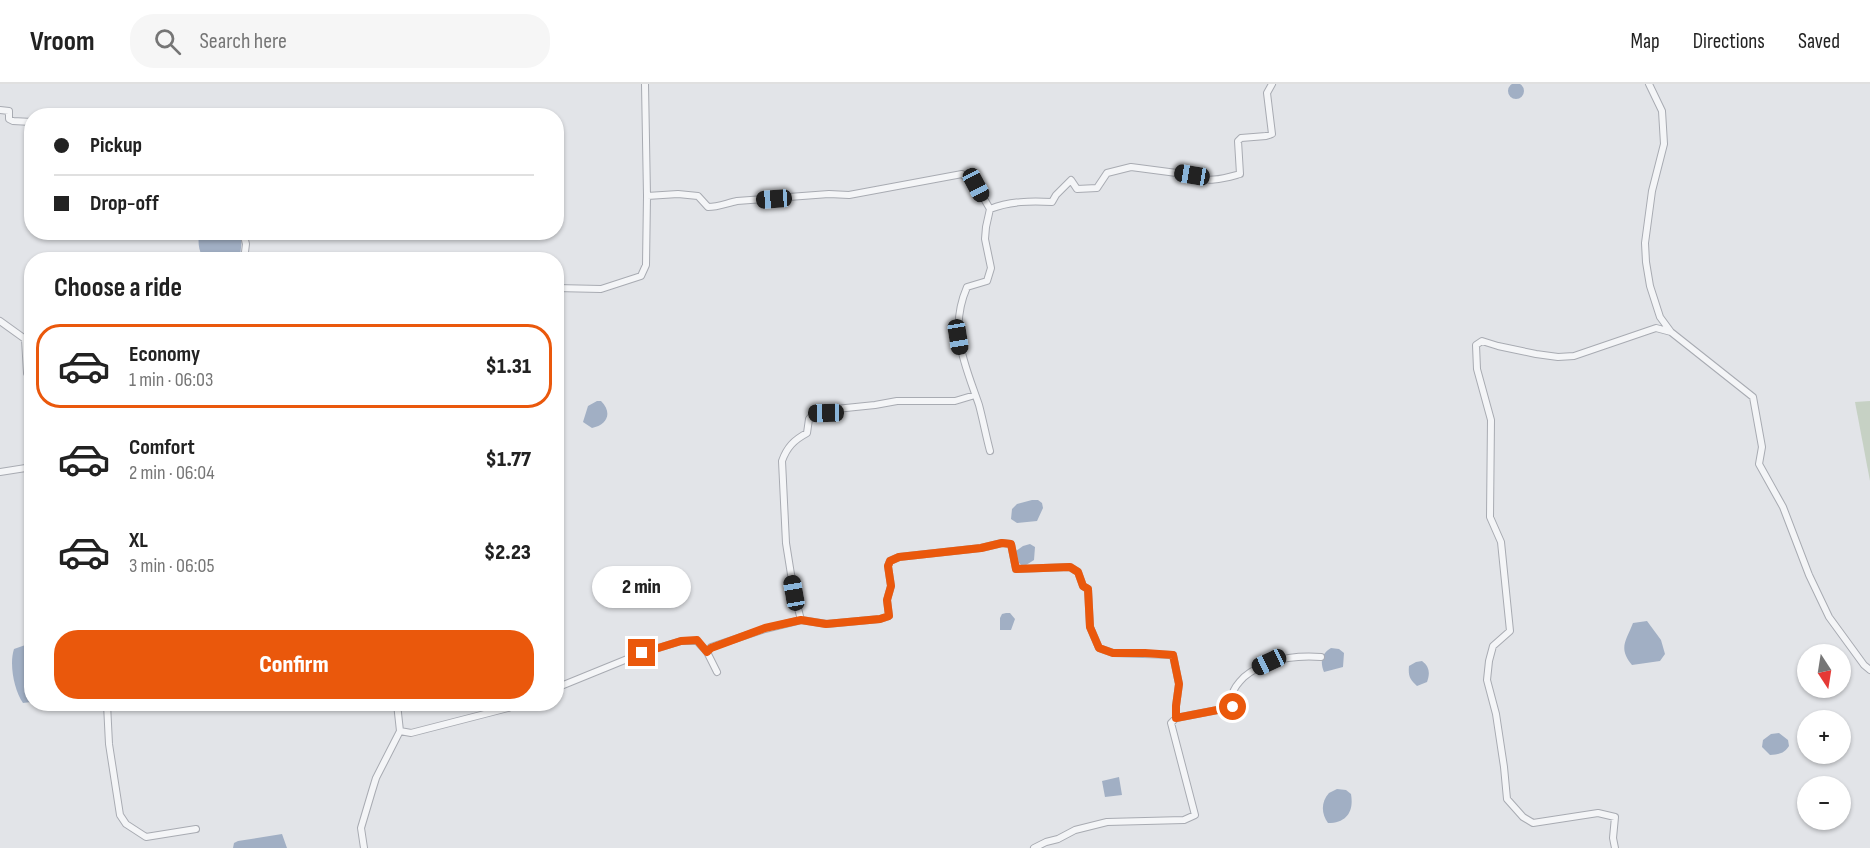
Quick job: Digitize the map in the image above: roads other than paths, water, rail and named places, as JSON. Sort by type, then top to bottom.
[{"type":"street","points":[[564,288],[601,289],[640,276],[646,265],[645,84]]},
{"type":"street","points":[[990,209],[1019,202],[1053,202],[1056,195],[1071,180],[1077,189],[1097,188],[1107,173],[1131,167],[1192,175],[1198,180],[1240,174],[1238,141],[1241,138],[1272,134],[1267,93],[1272,84]]},
{"type":"street","points":[[1650,84],[1662,111],[1664,144],[1652,191],[1645,243],[1650,286],[1660,317],[1671,332],[1753,397],[1762,447],[1759,464],[1783,507],[1809,575],[1829,617],[1863,665],[1870,670]]},
{"type":"street","points":[[0,110],[9,111],[9,119],[13,121],[24,122]]},
{"type":"street","points":[[647,196],[678,194],[699,196],[708,207],[717,207],[737,201],[829,194],[849,195],[962,174],[976,185],[990,209],[985,239],[991,268],[987,281],[967,287],[960,308],[958,337],[990,451]]},
{"type":"street","points":[[0,321],[24,338]]},
{"type":"street","points":[[1615,848],[1613,838],[1615,817],[1598,813],[1533,823],[1523,817],[1507,799],[1496,714],[1487,680],[1493,646],[1510,631],[1501,542],[1490,518],[1491,420],[1477,369],[1476,345],[1482,341],[1536,354],[1558,357],[1574,356],[1656,328],[1671,332]]},
{"type":"street","points":[[801,620],[786,543],[782,461],[786,451],[795,440],[807,433],[809,419],[814,413],[826,413],[836,409],[897,401],[955,400],[975,395]]},
{"type":"street","points":[[0,472],[24,468]]},
{"type":"street","points":[[707,652],[711,648],[765,628],[801,620],[826,624],[880,619],[889,616],[887,600],[891,586],[888,566],[890,561],[899,557],[981,548],[1002,543],[1011,544],[1016,569],[1070,567],[1078,572],[1083,586],[1088,589],[1090,627],[1099,648],[1113,653],[1173,655],[1179,684],[1176,718]]},
{"type":"street","points":[[564,685],[634,656],[681,641],[697,640],[707,652],[717,672]]},
{"type":"street","points":[[1034,848],[1075,830],[1107,822],[1184,820],[1195,815],[1171,723],[1176,718],[1233,707],[1232,693],[1255,668],[1269,662],[1302,656],[1321,657]]},
{"type":"street","points":[[107,711],[109,744],[120,815],[126,824],[146,837],[196,829]]},
{"type":"street","points":[[364,848],[361,828],[376,778],[400,731],[398,711]]},
{"type":"street","points":[[400,731],[411,733],[496,711]]},
{"type":"water","points":[[1516,83],[1522,85],[1524,91],[1522,97],[1516,99],[1510,97],[1508,91],[1510,85]]},
{"type":"water","points":[[199,240],[242,240],[241,252],[201,252]]},
{"type":"water","points":[[597,401],[605,405],[607,418],[592,428],[583,422],[588,406]]},
{"type":"water","points":[[1032,500],[1042,503],[1043,508],[1037,521],[1017,523],[1011,519],[1012,509],[1017,504]]},
{"type":"water","points":[[1030,544],[1035,547],[1034,560],[1023,567],[1019,563],[1016,551]]},
{"type":"water","points":[[1010,613],[1015,619],[1011,630],[1000,630],[1000,618]]},
{"type":"water","points":[[1647,621],[1661,640],[1665,654],[1660,661],[1632,665],[1625,654],[1626,640],[1633,623]]},
{"type":"water","points":[[24,645],[24,703],[13,677],[14,649]]},
{"type":"water","points":[[1331,648],[1339,649],[1344,653],[1343,667],[1324,672],[1322,658]]},
{"type":"water","points":[[1422,661],[1428,668],[1429,676],[1427,682],[1417,686],[1410,678],[1409,666]]},
{"type":"water","points":[[1779,733],[1788,740],[1789,746],[1781,753],[1770,755],[1762,747],[1763,740],[1771,734]]},
{"type":"water","points":[[1119,777],[1122,795],[1105,797],[1102,781]]},
{"type":"water","points":[[1337,789],[1346,790],[1351,794],[1350,811],[1340,821],[1328,823],[1323,804],[1326,796]]},
{"type":"water","points":[[282,834],[287,848],[233,848],[234,843],[238,841]]}]
